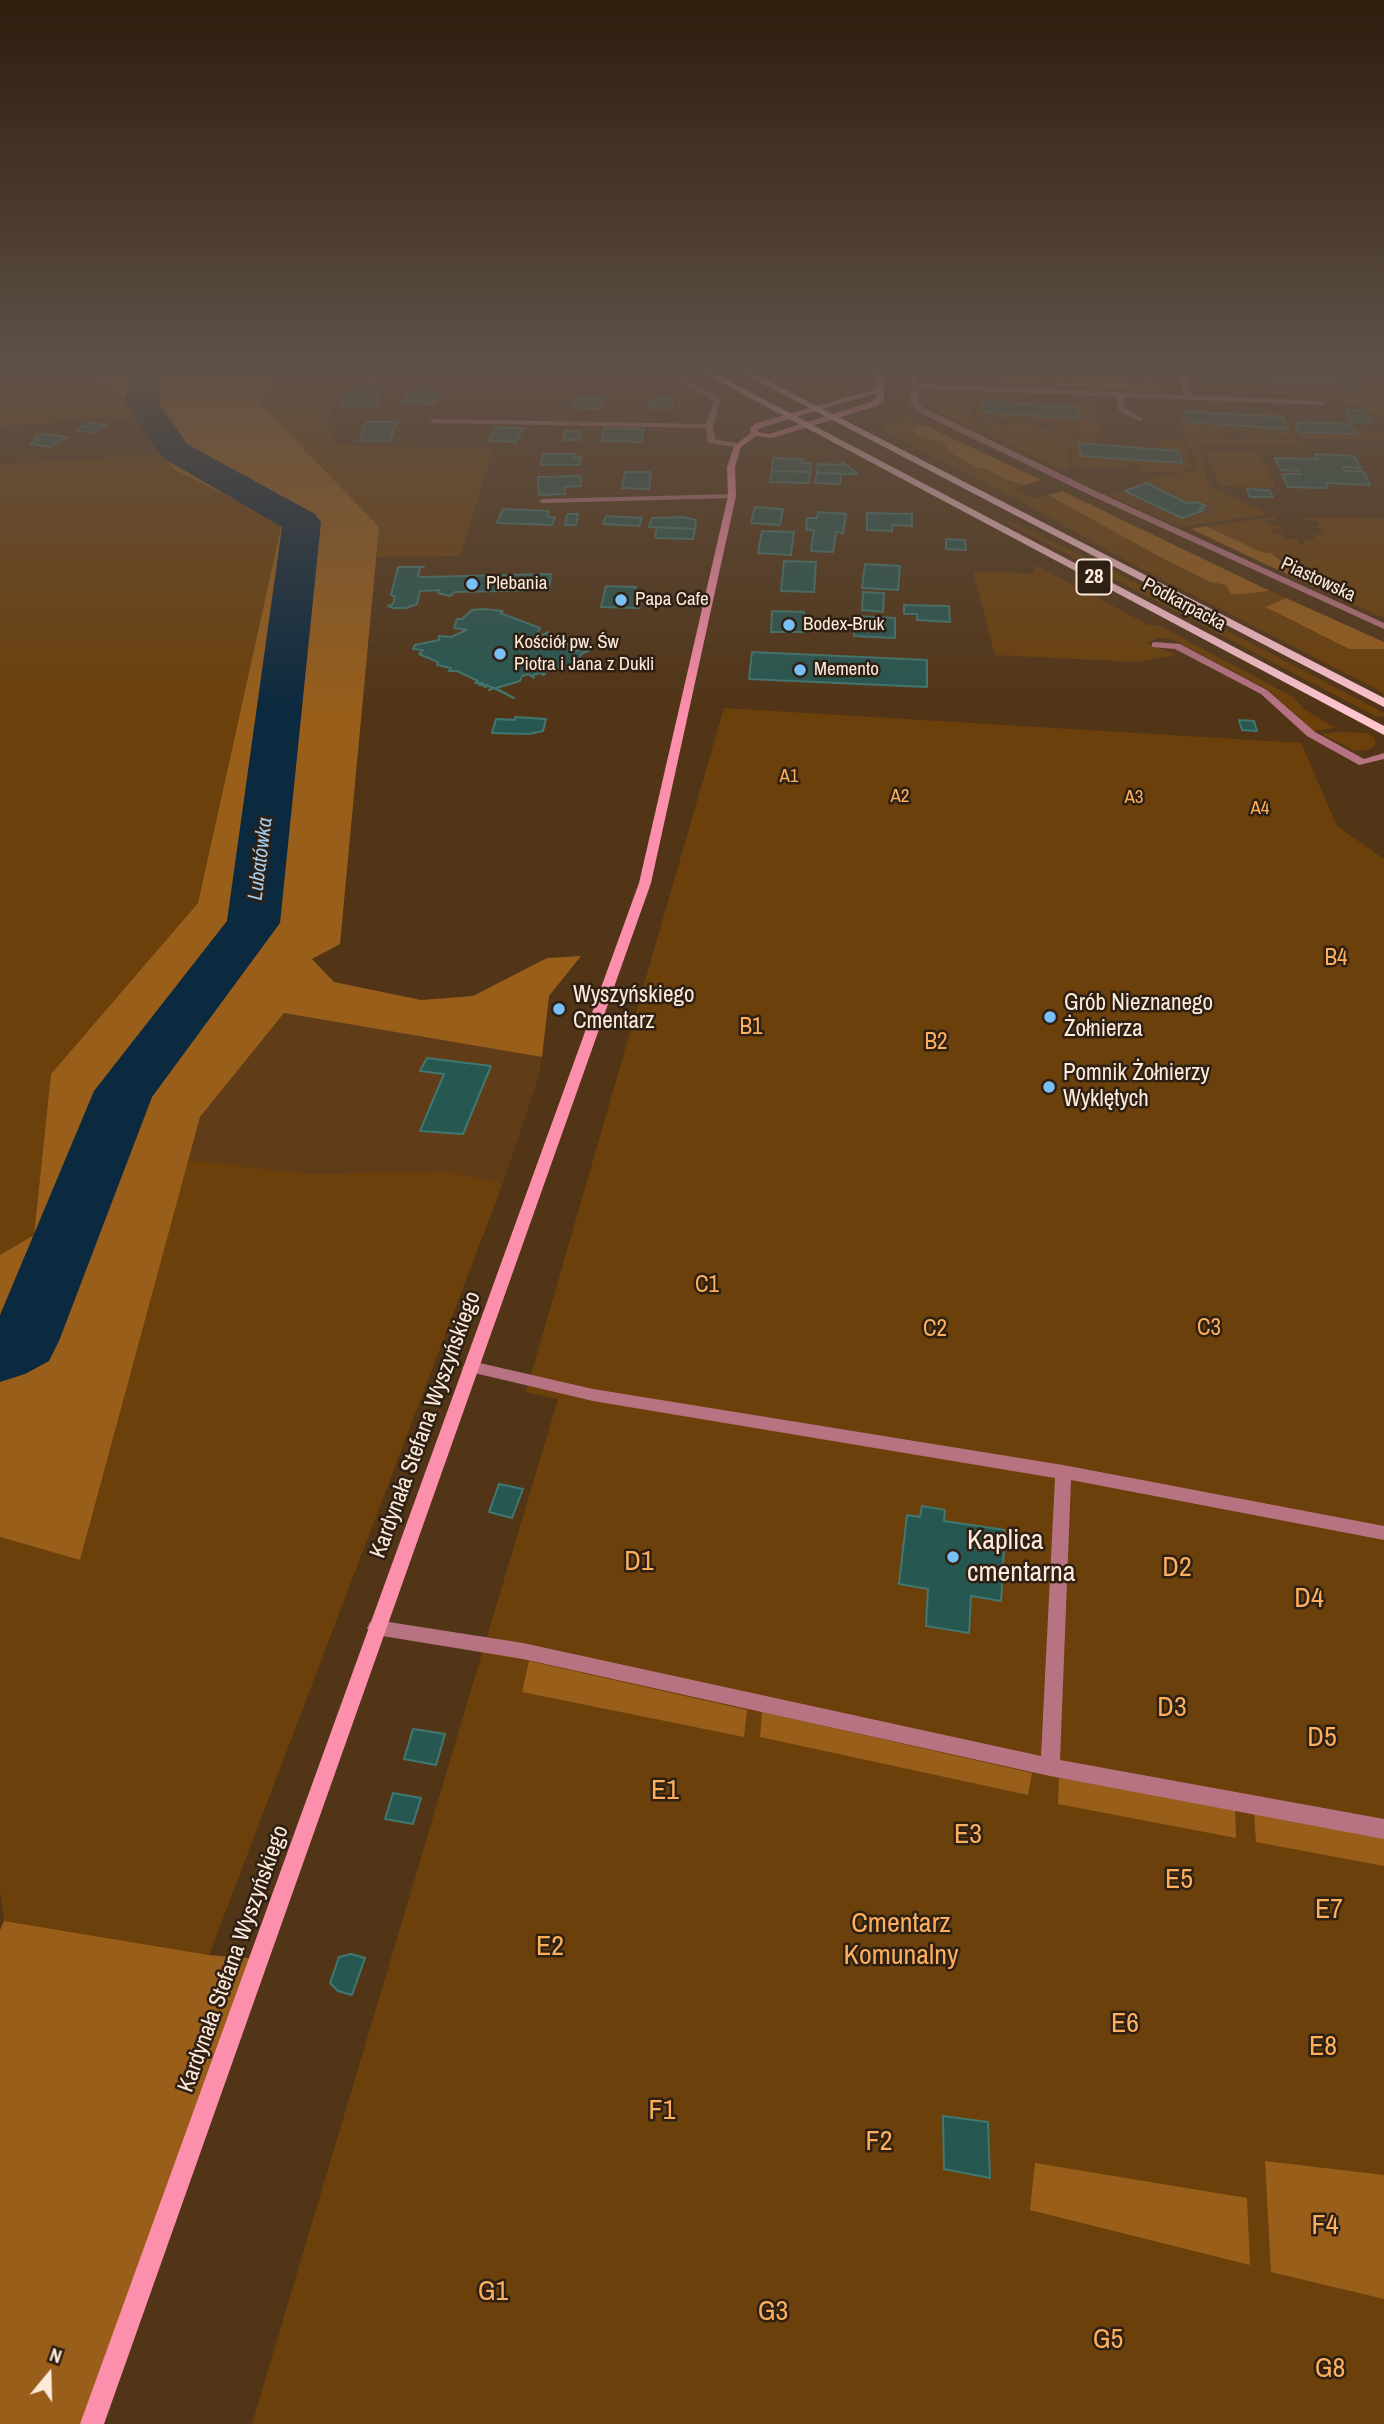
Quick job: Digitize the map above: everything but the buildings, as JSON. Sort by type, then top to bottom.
[{"type":"main road","name":"Podkarpacka","points":[[919,486],[1384,731]]},
{"type":"main road","name":"Podkarpacka","points":[[966,486],[1384,703]]},
{"type":"street","name":"Kardynała Stefana Wyszyńskiego","points":[[92,2424],[645,883],[732,496],[732,486]]},
{"type":"street","name":"Piastowska","points":[[1078,486],[1384,626]]},
{"type":"street","points":[[542,501],[732,496]]},
{"type":"street","points":[[1155,645],[1177,646],[1264,692],[1311,734],[1363,763],[1384,755]]},
{"type":"street","points":[[471,1367],[593,1395],[1063,1472],[1384,1534]]},
{"type":"street","points":[[1050,1767],[1063,1472]]},
{"type":"street","points":[[376,1628],[523,1651],[1050,1767],[1384,1829]]},
{"type":"shaded area","points":[[1133,486],[1160,486],[1188,500],[1200,500],[1223,511],[1178,527],[1110,495]]},
{"type":"shaded area","points":[[285,1012],[542,1057],[538,1079],[503,1183],[449,1172],[306,1174],[188,1160],[200,1117]]},
{"type":"green space","points":[[0,486],[208,486],[282,523],[198,903],[51,1074],[34,1235],[0,1255]]},
{"type":"green space","points":[[208,486],[340,486],[379,527],[340,944],[312,959],[334,982],[421,1000],[473,996],[547,958],[581,956],[549,996],[542,1057],[284,1013],[200,1117],[80,1560],[0,1537],[0,1255],[34,1235],[51,1074],[198,903],[282,523]]},
{"type":"green space","points":[[340,486],[482,486],[460,556],[377,557],[379,527]]},
{"type":"green space","points":[[991,486],[1021,486],[1014,489],[1035,499],[1048,495],[1209,582],[1226,585],[1231,595],[1270,591],[1286,598],[1266,606],[1276,613],[1349,649],[1384,649],[1384,693],[1129,562]]},
{"type":"green space","points":[[1160,486],[1210,486],[1269,514],[1184,526],[1182,525],[1222,511],[1200,500],[1188,500]]},
{"type":"green space","points":[[1223,486],[1275,486],[1276,488]]},
{"type":"green space","points":[[1062,491],[1270,591],[1231,595],[1226,585],[1210,582],[1160,557],[1048,495]]},
{"type":"green space","points":[[1274,517],[1276,520],[1265,520],[1268,525],[1279,525],[1281,529],[1270,529],[1272,534],[1283,534],[1286,539],[1297,539],[1299,544],[1304,544],[1306,540],[1315,540],[1313,535],[1325,535],[1321,528],[1309,528],[1320,526],[1317,520],[1305,520],[1304,517],[1384,519],[1384,618],[1312,586],[1316,581],[1271,553],[1261,552],[1206,526]]},
{"type":"green space","points":[[1010,521],[1119,574],[1384,713],[1384,716],[1377,717],[1006,522]]},
{"type":"green space","points":[[1206,526],[1261,552],[1271,553],[1284,563],[1298,568],[1316,582],[1316,585],[1312,586],[1191,529]]},
{"type":"green space","points":[[1038,566],[1148,625],[1160,626],[1293,697],[1304,709],[1335,728],[1314,731],[1267,689],[1170,638],[1158,638],[1147,643],[1177,655],[1137,662],[995,655],[973,571],[1034,574],[1035,567]]},
{"type":"green space","points":[[1286,598],[1384,642],[1384,649],[1349,649],[1265,607]]},
{"type":"green space","name":"Cmentarz Komunalny","points":[[724,708],[1301,743],[1337,826],[1384,859],[1384,2424],[252,2424],[558,1399],[526,1392]]},
{"type":"green space","points":[[1368,733],[1375,739],[1375,746],[1355,751],[1322,734]]},
{"type":"green space","points":[[188,1160],[306,1174],[449,1172],[503,1183],[209,1955],[4,1921],[0,1890],[0,1537],[80,1560]]},
{"type":"green space","points":[[529,1661],[747,1710],[744,1737],[522,1692]]},
{"type":"green space","points":[[762,1712],[1032,1773],[1028,1795],[760,1737]]},
{"type":"green space","points":[[1059,1778],[1235,1807],[1236,1838],[1058,1804]]},
{"type":"green space","points":[[1254,1813],[1384,1837],[1384,1866],[1256,1842]]},
{"type":"green space","points":[[4,1921],[209,1955],[259,1959],[88,2424],[0,2424],[0,1930]]},
{"type":"green space","name":"F4","points":[[1265,2161],[1384,2175],[1384,2299],[1271,2272]]},
{"type":"green space","points":[[1035,2163],[1247,2198],[1250,2265],[1030,2210]]},
{"type":"waterway","name":"Lubatówka","points":[[0,1354],[24,1341],[124,1091],[253,923],[302,522],[238,486]]},
{"type":"place","name":"Plebania","points":[[472,584]]},
{"type":"place","name":"Papa Cafe","points":[[621,600]]},
{"type":"place","name":"Bodex-Bruk","points":[[789,625]]},
{"type":"place","name":"Kościół pw. Św Piotra i Jana z Dukli","points":[[500,654]]},
{"type":"place","name":"Memento","points":[[800,670]]},
{"type":"place","name":"Wyszyńskiego Cmentarz","points":[[559,1009]]},
{"type":"place","name":"Grób Nieznanego Żołnierza","points":[[1050,1017]]},
{"type":"place","name":"Pomnik Żołnierzy Wyklętych","points":[[1049,1087]]},
{"type":"place","name":"Kaplica cmentarna","points":[[953,1557]]},
{"type":"park label","name":"A1","points":[[789,777]]},
{"type":"park label","name":"A2","points":[[900,797]]},
{"type":"park label","name":"A3","points":[[1134,798]]},
{"type":"park label","name":"A4","points":[[1260,809]]},
{"type":"park label","name":"B4","points":[[1336,959]]},
{"type":"park label","name":"B1","points":[[751,1028]]},
{"type":"park label","name":"B2","points":[[936,1043]]},
{"type":"park label","name":"C1","points":[[707,1286]]},
{"type":"park label","name":"C3","points":[[1209,1329]]},
{"type":"park label","name":"C2","points":[[935,1330]]},
{"type":"park label","name":"D1","points":[[639,1562]]},
{"type":"park label","name":"D2","points":[[1177,1568]]},
{"type":"park label","name":"D4","points":[[1309,1599]]},
{"type":"park label","name":"D3","points":[[1172,1708]]},
{"type":"park label","name":"D5","points":[[1322,1738]]},
{"type":"park label","name":"E1","points":[[665,1791]]},
{"type":"park label","name":"E3","points":[[968,1835]]},
{"type":"park label","name":"E5","points":[[1179,1880]]},
{"type":"park label","name":"E7","points":[[1329,1910]]},
{"type":"park label","name":"E2","points":[[550,1947]]},
{"type":"park label","name":"E6","points":[[1125,2024]]},
{"type":"park label","name":"E8","points":[[1323,2047]]},
{"type":"park label","name":"F1","points":[[662,2111]]},
{"type":"park label","name":"F2","points":[[879,2142]]},
{"type":"park label","name":"G1","points":[[493,2292]]},
{"type":"park label","name":"G3","points":[[773,2312]]},
{"type":"park label","name":"G5","points":[[1108,2340]]},
{"type":"park label","name":"G8","points":[[1330,2369]]}]
